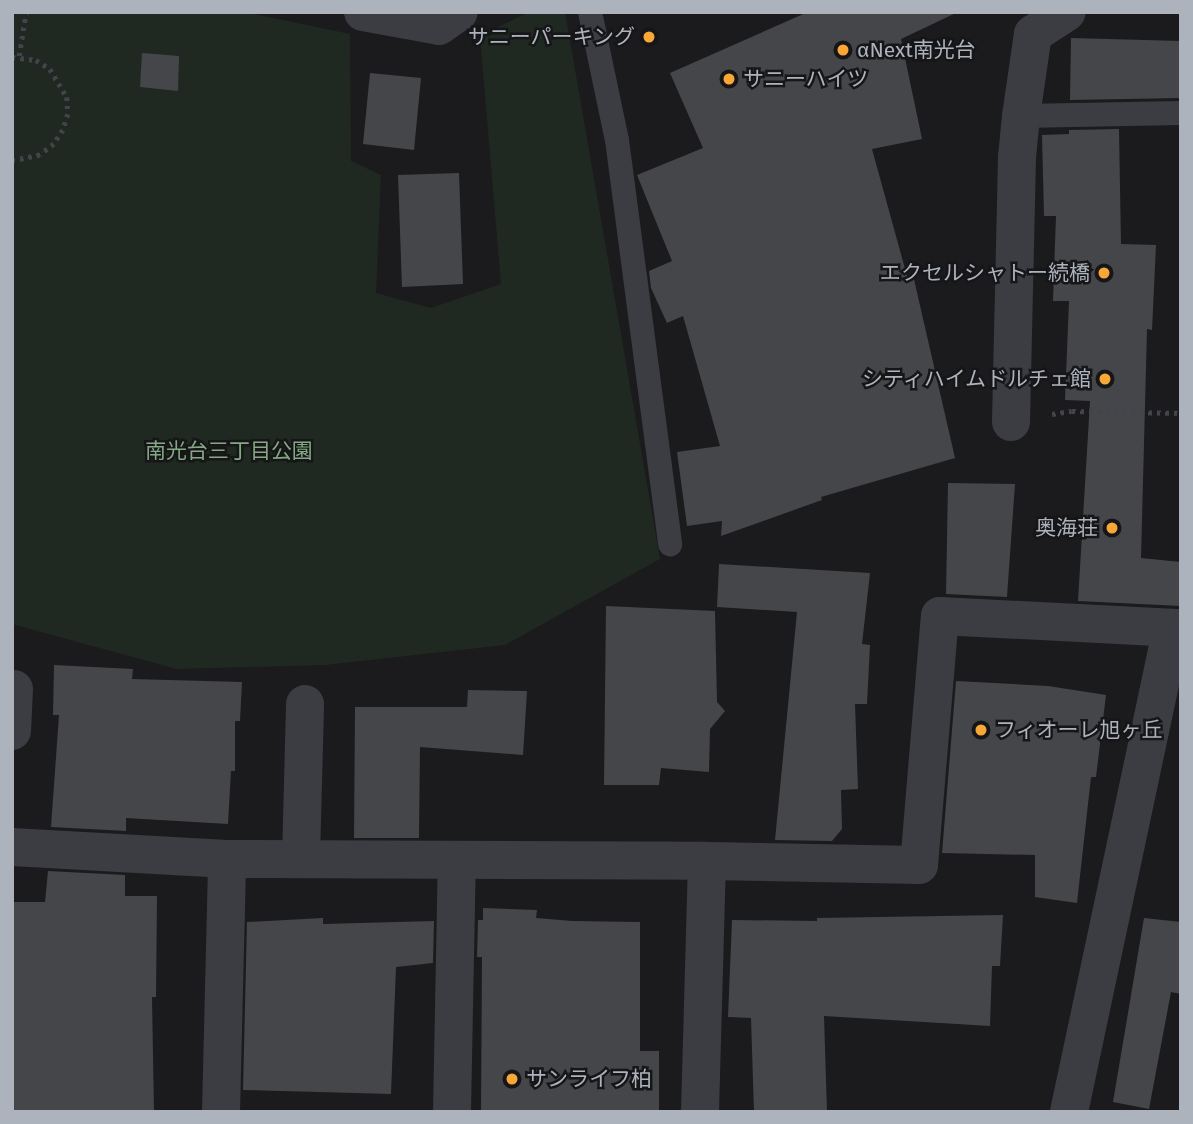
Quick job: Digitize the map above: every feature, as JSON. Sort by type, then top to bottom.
[{"type":"street","points":[[363,12],[439,26],[459,12]]},
{"type":"street","points":[[1011,422],[1017,158],[1026,23],[1067,12]]},
{"type":"street","points":[[12,847],[227,859],[707,861],[919,865],[940,616],[1177,628],[1069,1112]]},
{"type":"street","points":[[12,731],[14,689]]},
{"type":"street","points":[[301,859],[305,704]]},
{"type":"street","points":[[221,1112],[227,859]]},
{"type":"street","points":[[452,1112],[457,861]]},
{"type":"street","points":[[700,1112],[707,861]]},
{"type":"lane","points":[[590,12],[617,140],[670,545]]},
{"type":"lane","points":[[1021,116],[1181,113]]},
{"type":"path","points":[[19,56],[26,12]]},
{"type":"path","points":[[12,57],[36,60],[50,69],[61,82],[67,97],[68,114],[63,131],[54,144],[40,155],[12,161]]},
{"type":"path","points":[[1011,422],[1072,411],[1181,413]]},
{"type":"green space","name":"南光台三丁目公園","points":[[12,12],[245,12],[350,34],[351,161],[381,175],[376,293],[431,308],[501,284],[480,36],[529,12],[565,12],[660,559],[505,645],[325,665],[177,669],[12,624]]},
{"type":"building","points":[[808,12],[958,12],[901,39],[922,139],[872,149],[907,276],[913,275],[955,458],[821,497],[822,500],[721,536],[722,521],[687,526],[677,452],[720,446],[683,316],[667,323],[651,288],[649,271],[672,261],[637,175],[703,148],[670,73]]},
{"type":"building","points":[[1071,38],[1181,41],[1181,98],[1070,100]]},
{"type":"building","points":[[142,53],[179,56],[178,91],[140,87]]},
{"type":"building","points":[[370,73],[421,78],[414,150],[363,144]]},
{"type":"building","points":[[1119,129],[1121,244],[1156,245],[1152,330],[1147,329],[1141,558],[1181,562],[1181,606],[1078,601],[1090,401],[1065,400],[1069,301],[1053,301],[1056,216],[1044,216],[1042,135],[1069,134],[1069,130]]},
{"type":"building","points":[[459,173],[463,284],[402,287],[398,175]]},
{"type":"building","points":[[948,483],[1015,484],[1007,597],[946,594]]},
{"type":"building","points":[[719,564],[870,573],[862,644],[870,645],[867,704],[855,704],[858,789],[841,790],[842,829],[832,841],[775,840],[797,612],[717,607]]},
{"type":"building","points":[[606,606],[715,611],[717,702],[725,711],[710,729],[709,772],[661,768],[659,785],[604,785]]},
{"type":"building","points":[[54,665],[133,669],[132,679],[242,682],[240,721],[235,721],[235,771],[231,771],[228,824],[126,818],[126,831],[51,827],[59,715],[53,715]]},
{"type":"building","points":[[956,681],[1048,686],[1106,695],[1096,777],[1091,777],[1077,903],[1035,897],[1035,855],[942,853]]},
{"type":"building","points":[[468,690],[527,691],[523,755],[420,747],[419,838],[354,838],[355,707],[467,707]]},
{"type":"building","points":[[48,871],[125,875],[125,896],[157,896],[156,997],[152,997],[154,1112],[12,1110],[12,902],[45,902]]},
{"type":"building","points":[[483,908],[537,910],[536,918],[640,922],[640,1051],[659,1051],[659,1112],[481,1112],[482,957],[477,957],[478,920],[483,920]]},
{"type":"building","points":[[1003,915],[1000,966],[992,966],[990,1026],[824,1016],[827,1112],[754,1112],[751,1018],[728,1017],[732,920],[817,921],[817,918]]},
{"type":"building","points":[[323,918],[323,924],[434,921],[433,963],[396,967],[391,1094],[243,1090],[247,922]]},
{"type":"building","points":[[1144,918],[1181,922],[1181,994],[1171,992],[1149,1109],[1113,1102]]},
{"type":"place","name":"サニーパーキング","points":[[649,37]]},
{"type":"place","name":"αNext南光台","points":[[843,50]]},
{"type":"place","name":"サニーハイツ","points":[[729,79]]},
{"type":"place","name":"エクセルシャトー続橋","points":[[1104,273]]},
{"type":"place","name":"シティハイムドルチェ館","points":[[1105,379]]},
{"type":"place","name":"奥海荘","points":[[1112,528]]},
{"type":"place","name":"フィオーレ旭ヶ丘","points":[[981,730]]},
{"type":"place","name":"サンライフ柏","points":[[512,1079]]}]
